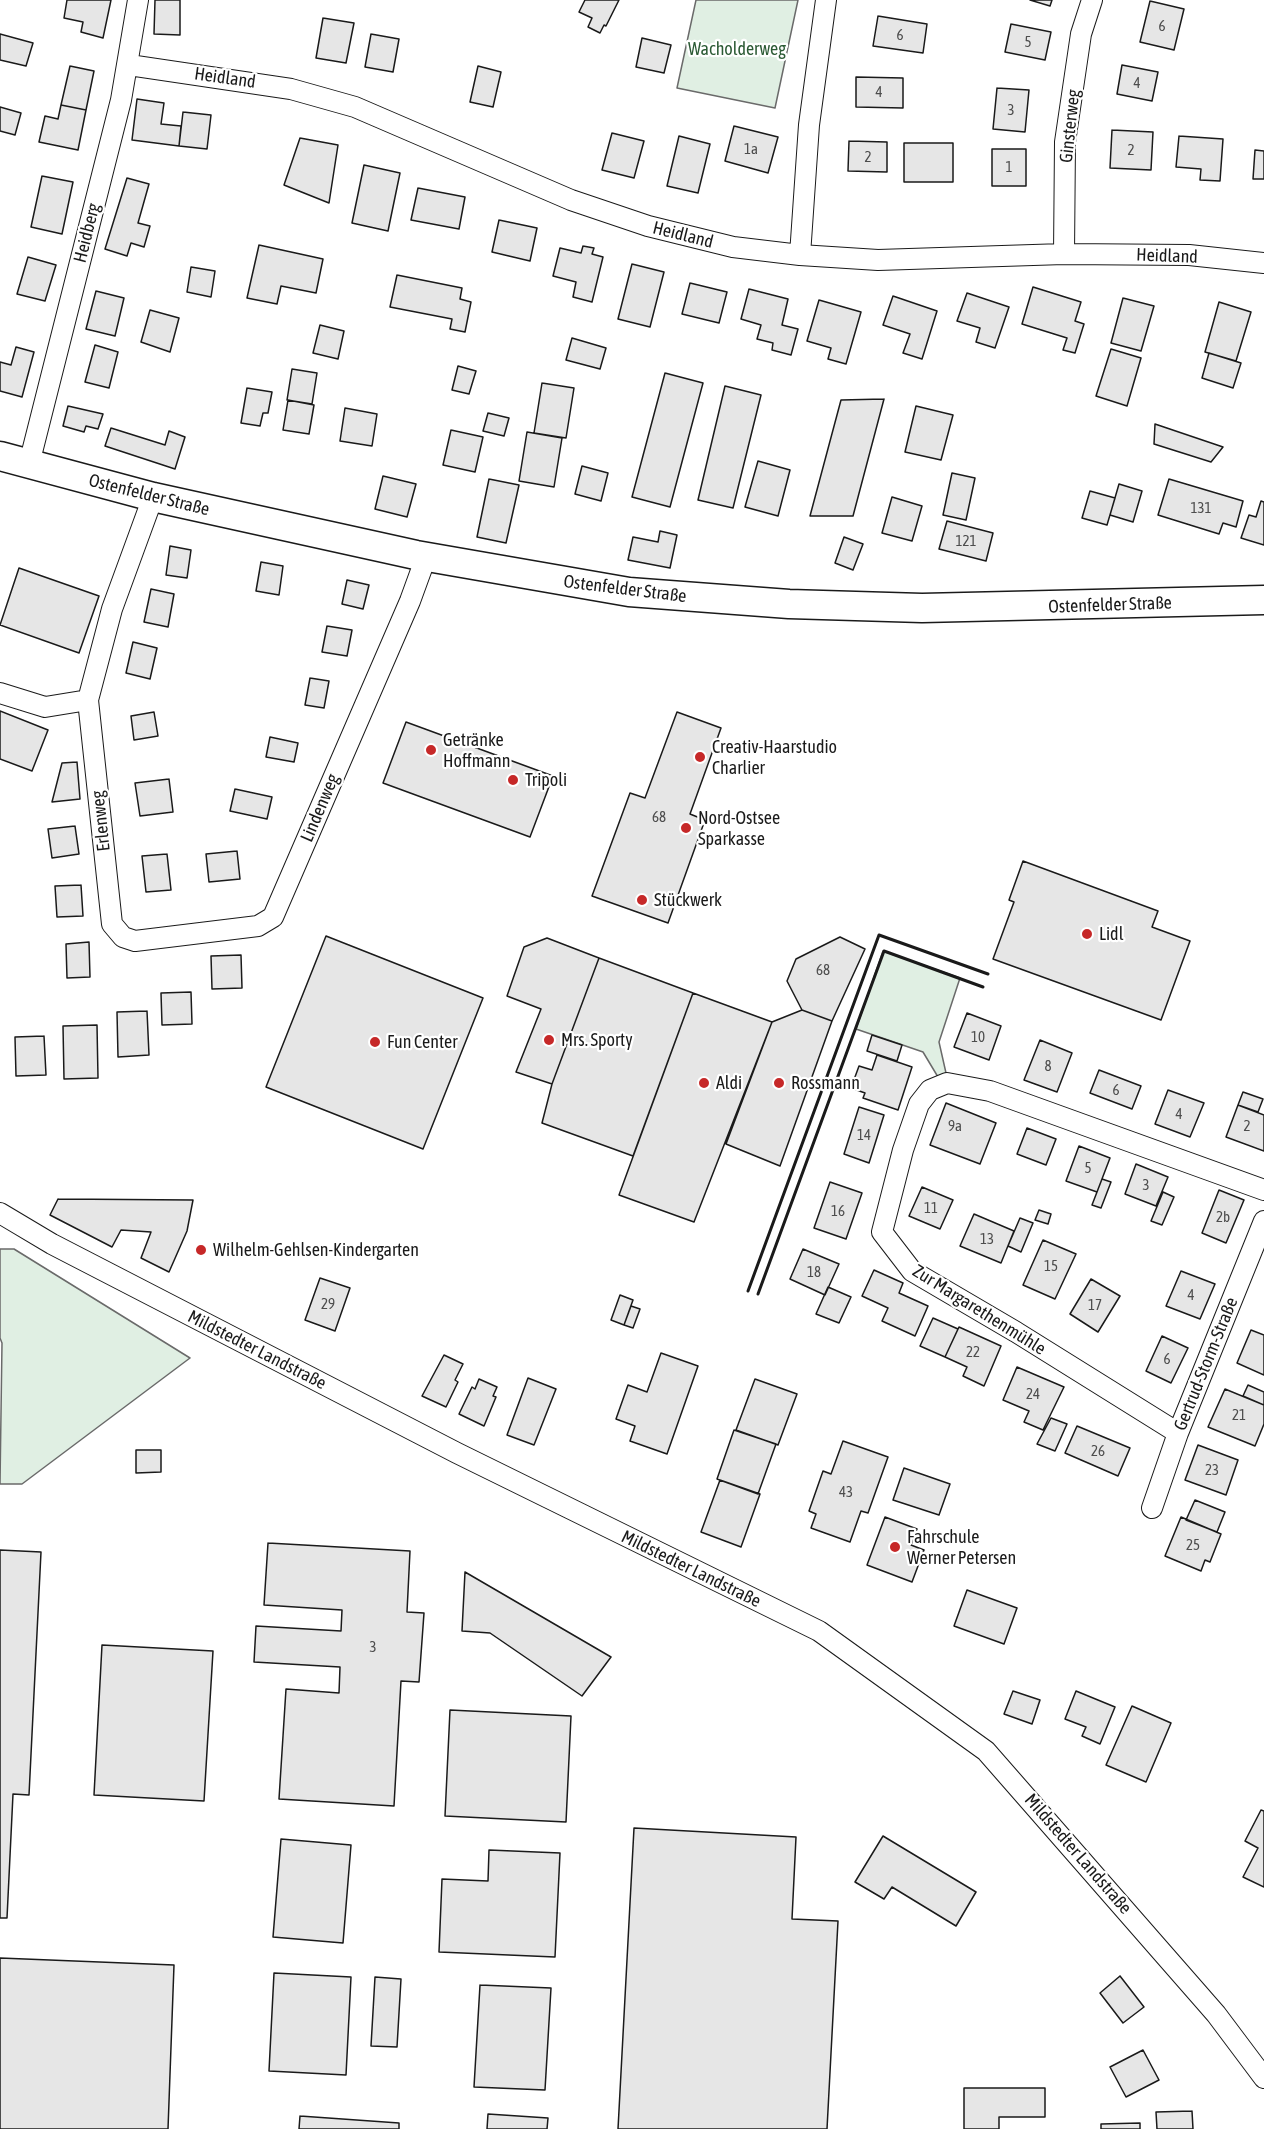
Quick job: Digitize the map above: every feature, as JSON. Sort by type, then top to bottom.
[{"type":"main road","name":"Ostenfelder Straße","points":[[0,456],[153,497],[426,557],[629,592],[789,604],[980,609],[1264,600]]},
{"type":"street","name":"Heidberg","points":[[29,464],[129,65],[138,0]]},
{"type":"street","points":[[800,255],[809,125],[826,0]]},
{"type":"street","name":"Ginsterweg","points":[[1064,254],[1065,142],[1081,34],[1092,0]]},
{"type":"street","name":"Heidland","points":[[129,65],[291,89],[355,108],[571,200],[637,223],[733,247],[800,255],[878,260],[1064,254],[1189,255],[1264,263]]},
{"type":"street","name":"Erlenweg","points":[[123,937],[112,924],[88,700],[112,609],[153,497]]},
{"type":"street","name":"Lindenweg","points":[[123,937],[135,941],[258,926],[273,916],[406,612],[426,557]]},
{"type":"street","points":[[0,693],[45,707],[88,700]]},
{"type":"street","name":"Zur Margarethenmühle","points":[[1178,1433],[1016,1332],[912,1271],[882,1232],[903,1150],[919,1104],[930,1090],[947,1083],[990,1091],[1264,1190]]},
{"type":"street","name":"Mildstedter Landstraße","points":[[0,1213],[52,1244],[457,1453],[819,1631],[986,1751],[1201,1996],[1264,2078]]},
{"type":"street","name":"Gertrud-Storm-Straße","points":[[1152,1508],[1178,1433],[1264,1221]]},
{"type":"green space","name":"Wacholderweg","points":[[696,0],[798,0],[775,108],[677,88]]},
{"type":"green space","points":[[883,951],[960,978],[939,1042],[946,1073],[938,1077],[923,1052],[856,1029]]},
{"type":"green space","points":[[0,1249],[14,1249],[190,1358],[22,1484],[0,1484],[2,1343],[0,1338]]},
{"type":"building","points":[[67,0],[111,0],[103,38],[81,32],[83,22],[64,18]]},
{"type":"building","points":[[155,0],[180,0],[180,35],[154,34]]},
{"type":"building","points":[[585,0],[619,0],[600,33],[588,27],[592,18],[579,12]]},
{"type":"building","points":[[1030,0],[1052,0],[1050,6]]},
{"type":"building","points":[[1150,1],[1184,9],[1174,50],[1140,42]]},
{"type":"building","points":[[878,16],[927,24],[923,53],[873,46]]},
{"type":"building","points":[[323,18],[354,23],[346,63],[316,58]]},
{"type":"building","points":[[1011,24],[1051,32],[1045,60],[1005,52]]},
{"type":"building","points":[[0,34],[33,43],[26,66],[0,60]]},
{"type":"building","points":[[371,34],[399,39],[393,72],[365,67]]},
{"type":"building","points":[[642,38],[671,45],[664,73],[636,67]]},
{"type":"building","points":[[1122,65],[1158,72],[1152,101],[1117,94]]},
{"type":"building","points":[[70,66],[94,71],[86,110],[61,105]]},
{"type":"building","points":[[478,66],[501,72],[493,107],[470,102]]},
{"type":"building","points":[[856,77],[903,78],[903,108],[856,107]]},
{"type":"building","points":[[997,88],[1029,90],[1025,132],[993,129]]},
{"type":"building","points":[[137,99],[164,103],[161,124],[181,126],[179,146],[132,140]]},
{"type":"building","points":[[61,105],[86,110],[78,150],[39,142],[45,116],[58,119]]},
{"type":"building","points":[[0,107],[21,113],[15,135],[0,131]]},
{"type":"building","points":[[183,112],[211,115],[207,149],[179,146]]},
{"type":"building","points":[[734,126],[778,137],[768,173],[725,161]]},
{"type":"building","points":[[1112,130],[1153,132],[1151,170],[1110,168]]},
{"type":"building","points":[[612,133],[644,141],[634,178],[602,170]]},
{"type":"building","points":[[679,136],[710,144],[698,193],[667,186]]},
{"type":"building","points":[[1179,136],[1223,139],[1220,181],[1200,180],[1201,169],[1176,167]]},
{"type":"building","points":[[300,138],[338,145],[329,203],[284,185]]},
{"type":"building","points":[[849,141],[887,142],[887,172],[848,171]]},
{"type":"building","points":[[904,143],[953,143],[953,182],[904,182]]},
{"type":"building","points":[[992,149],[1026,149],[1026,186],[992,186]]},
{"type":"building","points":[[1255,150],[1264,151],[1264,179],[1253,179]]},
{"type":"building","points":[[364,165],[400,173],[388,231],[352,223]]},
{"type":"building","points":[[42,176],[73,182],[62,234],[31,227]]},
{"type":"building","points":[[127,178],[149,184],[138,223],[150,226],[144,247],[131,243],[127,256],[105,249]]},
{"type":"building","points":[[418,188],[465,197],[459,229],[411,220]]},
{"type":"building","points":[[499,220],[537,228],[530,261],[492,252]]},
{"type":"building","points":[[259,245],[323,259],[316,293],[281,286],[277,304],[247,298]]},
{"type":"building","points":[[583,246],[594,248],[592,254],[603,257],[592,302],[573,297],[576,282],[553,276],[560,248],[581,253]]},
{"type":"building","points":[[28,257],[56,265],[45,301],[17,294]]},
{"type":"building","points":[[632,264],[664,272],[650,327],[618,319]]},
{"type":"building","points":[[191,267],[215,271],[211,297],[187,292]]},
{"type":"building","points":[[397,275],[462,288],[460,299],[471,302],[465,332],[450,329],[452,319],[390,307]]},
{"type":"building","points":[[690,283],[727,292],[719,323],[682,314]]},
{"type":"building","points":[[1033,287],[1081,302],[1075,321],[1084,324],[1075,353],[1063,350],[1067,338],[1022,324]]},
{"type":"building","points":[[749,289],[788,299],[782,325],[798,329],[791,355],[772,350],[773,343],[757,339],[761,325],[741,319]]},
{"type":"building","points":[[96,291],[124,298],[115,336],[86,329]]},
{"type":"building","points":[[967,293],[1009,307],[995,348],[976,342],[980,328],[957,321]]},
{"type":"building","points":[[893,296],[937,311],[922,359],[903,353],[910,334],[883,325]]},
{"type":"building","points":[[1123,298],[1154,306],[1141,351],[1111,343]]},
{"type":"building","points":[[819,300],[861,312],[846,364],[828,359],[831,348],[807,341]]},
{"type":"building","points":[[1219,302],[1251,312],[1236,361],[1205,352]]},
{"type":"building","points":[[150,310],[179,318],[170,352],[141,342]]},
{"type":"building","points":[[320,325],[344,331],[338,359],[313,353]]},
{"type":"building","points":[[572,338],[606,348],[600,369],[566,360]]},
{"type":"building","points":[[95,345],[118,352],[109,388],[85,382]]},
{"type":"building","points":[[16,347],[34,352],[22,397],[0,391],[0,362],[11,365]]},
{"type":"building","points":[[1111,349],[1141,358],[1127,406],[1096,396]]},
{"type":"building","points":[[1209,353],[1241,363],[1233,388],[1202,378]]},
{"type":"building","points":[[458,366],[476,371],[469,394],[452,390]]},
{"type":"building","points":[[292,369],[317,373],[312,404],[287,400]]},
{"type":"building","points":[[665,373],[703,383],[670,507],[632,497]]},
{"type":"building","points":[[542,383],[574,388],[566,438],[534,433]]},
{"type":"building","points":[[725,386],[761,395],[733,508],[698,500]]},
{"type":"building","points":[[247,388],[272,392],[268,413],[263,413],[260,426],[241,423]]},
{"type":"building","points":[[884,399],[853,516],[810,516],[841,400]]},
{"type":"building","points":[[288,400],[314,405],[309,434],[283,430]]},
{"type":"building","points":[[68,406],[103,414],[98,429],[86,426],[84,432],[63,426]]},
{"type":"building","points":[[916,406],[953,415],[941,460],[905,452]]},
{"type":"building","points":[[345,408],[377,414],[372,446],[340,441]]},
{"type":"building","points":[[488,413],[509,418],[504,436],[483,431]]},
{"type":"building","points":[[1155,424],[1223,447],[1211,462],[1154,444]]},
{"type":"building","points":[[111,428],[165,445],[169,431],[185,437],[175,469],[105,446]]},
{"type":"building","points":[[451,430],[483,437],[475,472],[443,465]]},
{"type":"building","points":[[527,432],[562,438],[554,487],[519,481]]},
{"type":"building","points":[[758,461],[790,470],[778,516],[745,507]]},
{"type":"building","points":[[582,466],[608,473],[601,501],[575,494]]},
{"type":"building","points":[[952,473],[975,478],[966,520],[943,515]]},
{"type":"building","points":[[383,476],[416,484],[407,517],[375,509]]},
{"type":"building","points":[[489,479],[519,485],[506,543],[477,537]]},
{"type":"building","points":[[1169,479],[1243,501],[1236,527],[1223,523],[1219,534],[1158,515]]},
{"type":"building","points":[[1119,484],[1142,491],[1133,522],[1110,515]]},
{"type":"building","points":[[1090,491],[1115,498],[1107,525],[1082,518]]},
{"type":"building","points":[[892,497],[922,506],[912,541],[882,533]]},
{"type":"building","points":[[1261,501],[1264,502],[1264,545],[1241,538],[1249,515],[1256,517]]},
{"type":"building","points":[[947,521],[993,533],[986,561],[939,549]]},
{"type":"building","points":[[660,531],[677,535],[670,568],[628,560],[633,537],[658,542]]},
{"type":"building","points":[[844,537],[863,544],[853,570],[835,563]]},
{"type":"building","points":[[170,546],[191,550],[187,578],[166,575]]},
{"type":"building","points":[[261,562],[283,566],[279,595],[256,591]]},
{"type":"building","points":[[19,568],[99,596],[79,653],[0,625]]},
{"type":"building","points":[[347,580],[369,585],[363,609],[342,604]]},
{"type":"building","points":[[151,589],[174,594],[168,627],[144,622]]},
{"type":"building","points":[[327,626],[352,630],[347,656],[322,652]]},
{"type":"building","points":[[133,642],[157,648],[150,679],[126,673]]},
{"type":"building","points":[[310,678],[329,681],[324,708],[305,705]]},
{"type":"building","points":[[0,711],[48,730],[32,771],[0,759]]},
{"type":"building","points":[[154,712],[158,736],[134,740],[131,716]]},
{"type":"building","points":[[677,712],[721,728],[690,814],[705,820],[668,923],[592,896],[630,793],[645,798]]},
{"type":"building","points":[[406,722],[553,776],[530,837],[383,783]]},
{"type":"building","points":[[270,737],[298,743],[294,762],[266,757]]},
{"type":"building","points":[[77,762],[80,799],[52,802],[62,763]]},
{"type":"building","points":[[169,779],[173,812],[140,816],[135,783]]},
{"type":"building","points":[[235,789],[272,797],[267,819],[230,811]]},
{"type":"building","points":[[75,826],[79,854],[52,858],[48,829]]},
{"type":"building","points":[[237,851],[240,879],[209,882],[206,854]]},
{"type":"building","points":[[167,854],[171,890],[146,892],[142,856]]},
{"type":"building","name":"Lidl","points":[[1023,861],[1158,911],[1152,927],[1190,941],[1161,1020],[993,959],[1014,902],[1009,900]]},
{"type":"building","points":[[81,885],[83,916],[57,917],[55,886]]},
{"type":"building","name":"Fun Center","points":[[326,936],[483,998],[423,1149],[266,1087]]},
{"type":"building","points":[[840,937],[865,949],[832,1021],[802,1010],[787,981],[796,959]]},
{"type":"building","name":"Mrs. Sporty","points":[[547,938],[599,958],[552,1084],[516,1072],[541,1009],[507,996],[524,947]]},
{"type":"building","points":[[89,942],[90,977],[67,978],[66,944]]},
{"type":"building","points":[[241,955],[242,988],[212,989],[211,956]]},
{"type":"building","points":[[599,958],[693,993],[633,1156],[542,1123],[552,1084]]},
{"type":"building","points":[[191,992],[192,1024],[162,1025],[161,993]]},
{"type":"building","name":"Aldi","points":[[693,993],[772,1022],[694,1222],[619,1195]]},
{"type":"building","name":"Rossmann","points":[[802,1010],[832,1021],[780,1166],[726,1144],[772,1022]]},
{"type":"building","points":[[147,1011],[149,1055],[118,1057],[117,1012]]},
{"type":"building","points":[[967,1013],[1001,1026],[989,1060],[954,1047]]},
{"type":"building","points":[[97,1025],[98,1078],[64,1079],[63,1026]]},
{"type":"building","points":[[872,1035],[902,1045],[897,1061],[867,1051]]},
{"type":"building","points":[[44,1036],[46,1075],[16,1076],[15,1037]]},
{"type":"building","points":[[1040,1040],[1072,1053],[1057,1092],[1024,1080]]},
{"type":"building","points":[[877,1055],[912,1067],[898,1110],[863,1098],[865,1093],[851,1088],[859,1066],[872,1070]]},
{"type":"building","points":[[1099,1070],[1141,1086],[1132,1109],[1090,1093]]},
{"type":"building","points":[[1168,1090],[1204,1103],[1190,1137],[1155,1124]]},
{"type":"building","points":[[1243,1092],[1263,1099],[1258,1112],[1238,1105]]},
{"type":"building","points":[[946,1103],[996,1123],[980,1164],[930,1145]]},
{"type":"building","points":[[1238,1105],[1264,1115],[1264,1151],[1226,1137]]},
{"type":"building","points":[[859,1107],[884,1115],[869,1163],[844,1154]]},
{"type":"building","points":[[1027,1128],[1056,1139],[1046,1165],[1017,1154]]},
{"type":"building","points":[[1079,1146],[1110,1158],[1097,1192],[1066,1181]]},
{"type":"building","points":[[1136,1164],[1168,1177],[1156,1206],[1125,1194]]},
{"type":"building","points":[[1102,1179],[1111,1182],[1101,1208],[1092,1205]]},
{"type":"building","points":[[830,1182],[862,1193],[846,1239],[814,1228]]},
{"type":"building","points":[[922,1187],[953,1200],[940,1229],[909,1216]]},
{"type":"building","points":[[1219,1190],[1244,1200],[1226,1243],[1202,1233]]},
{"type":"building","points":[[1163,1192],[1174,1197],[1162,1225],[1151,1221]]},
{"type":"building","points":[[58,1199],[193,1200],[187,1231],[169,1272],[141,1258],[151,1232],[121,1230],[112,1247],[50,1215]]},
{"type":"building","points":[[1039,1210],[1051,1214],[1048,1224],[1035,1220]]},
{"type":"building","points":[[974,1214],[1014,1231],[1001,1263],[960,1246]]},
{"type":"building","points":[[1020,1218],[1033,1223],[1021,1252],[1008,1246]]},
{"type":"building","points":[[1043,1240],[1076,1254],[1055,1299],[1023,1285]]},
{"type":"building","points":[[803,1249],[839,1264],[825,1295],[790,1279]]},
{"type":"building","points":[[874,1270],[903,1283],[899,1293],[928,1306],[915,1336],[882,1321],[888,1308],[862,1296]]},
{"type":"building","points":[[1181,1271],[1215,1284],[1200,1319],[1166,1306]]},
{"type":"building","points":[[320,1278],[350,1288],[335,1331],[305,1320]]},
{"type":"building","points":[[1091,1279],[1120,1296],[1098,1332],[1070,1314]]},
{"type":"building","points":[[828,1287],[851,1297],[839,1323],[816,1314]]},
{"type":"building","points":[[620,1295],[633,1300],[624,1325],[611,1320]]},
{"type":"building","points":[[631,1306],[640,1309],[633,1328],[624,1325]]},
{"type":"building","points":[[933,1318],[958,1329],[945,1357],[920,1346]]},
{"type":"building","points":[[959,1327],[1001,1346],[984,1386],[963,1376],[967,1367],[945,1357]]},
{"type":"building","points":[[1251,1330],[1264,1335],[1264,1375],[1237,1363]]},
{"type":"building","points":[[1162,1336],[1188,1348],[1171,1383],[1146,1371]]},
{"type":"building","points":[[661,1353],[698,1366],[667,1454],[630,1441],[635,1426],[616,1419],[628,1385],[647,1392]]},
{"type":"building","points":[[444,1355],[463,1364],[455,1380],[458,1382],[446,1407],[422,1396]]},
{"type":"building","points":[[1017,1367],[1064,1387],[1043,1430],[1024,1422],[1029,1411],[1003,1400]]},
{"type":"building","points":[[528,1378],[556,1389],[534,1445],[507,1435]]},
{"type":"building","points":[[479,1379],[497,1387],[493,1396],[496,1397],[484,1426],[459,1414],[472,1387],[475,1389]]},
{"type":"building","points":[[755,1379],[797,1394],[778,1445],[736,1430]]},
{"type":"building","points":[[1248,1385],[1264,1392],[1264,1405],[1243,1396]]},
{"type":"building","points":[[1225,1389],[1264,1405],[1264,1424],[1255,1446],[1208,1427]]},
{"type":"building","points":[[1051,1418],[1067,1424],[1055,1451],[1037,1444]]},
{"type":"building","points":[[1077,1426],[1130,1448],[1118,1476],[1065,1453]]},
{"type":"building","points":[[734,1430],[776,1444],[758,1494],[717,1479]]},
{"type":"building","points":[[843,1441],[888,1457],[868,1513],[861,1511],[850,1542],[811,1528],[816,1514],[809,1511],[823,1471],[831,1474]]},
{"type":"building","points":[[1198,1445],[1238,1460],[1226,1495],[1185,1480]]},
{"type":"building","points":[[136,1450],[161,1450],[161,1472],[136,1473]]},
{"type":"building","points":[[904,1468],[950,1484],[939,1515],[893,1500]]},
{"type":"building","points":[[720,1480],[760,1494],[741,1547],[701,1532]]},
{"type":"building","points":[[1195,1500],[1225,1512],[1217,1532],[1186,1520]]},
{"type":"building","name":"Fahrschule Werner Petersen","points":[[885,1517],[917,1529],[911,1545],[924,1550],[912,1582],[867,1565]]},
{"type":"building","points":[[1181,1517],[1221,1534],[1210,1562],[1205,1560],[1201,1571],[1165,1556]]},
{"type":"building","points":[[268,1543],[410,1551],[407,1612],[424,1613],[419,1682],[401,1681],[394,1806],[279,1799],[286,1689],[339,1693],[340,1667],[254,1662],[256,1626],[341,1631],[342,1610],[264,1605]]},
{"type":"building","points":[[0,1550],[41,1552],[29,1795],[13,1794],[7,1918],[0,1918]]},
{"type":"building","points":[[465,1572],[611,1657],[582,1696],[490,1633],[462,1631]]},
{"type":"building","points":[[967,1590],[1017,1608],[1004,1644],[954,1626]]},
{"type":"building","points":[[102,1645],[213,1651],[204,1801],[94,1795]]},
{"type":"building","points":[[1013,1691],[1040,1700],[1032,1724],[1004,1714]]},
{"type":"building","points":[[1076,1691],[1115,1707],[1100,1744],[1082,1736],[1086,1727],[1065,1719]]},
{"type":"building","points":[[1132,1706],[1171,1723],[1146,1782],[1106,1765]]},
{"type":"building","points":[[450,1710],[571,1716],[566,1822],[445,1816]]},
{"type":"building","points":[[1261,1810],[1264,1811],[1264,1887],[1243,1877],[1258,1848],[1245,1841]]},
{"type":"building","points":[[634,1828],[796,1837],[792,1919],[838,1921],[827,2129],[618,2129]]},
{"type":"building","points":[[883,1836],[976,1892],[956,1926],[892,1887],[884,1899],[855,1882]]},
{"type":"building","points":[[281,1839],[351,1845],[343,1943],[273,1937]]},
{"type":"building","points":[[489,1850],[560,1853],[555,1957],[439,1952],[442,1879],[488,1881]]},
{"type":"building","points":[[0,1958],[174,1965],[168,2129],[0,2129]]},
{"type":"building","points":[[274,1973],[351,1977],[346,2075],[269,2071]]},
{"type":"building","points":[[1120,1976],[1144,2007],[1123,2023],[1100,1993]]},
{"type":"building","points":[[375,1977],[401,1979],[397,2047],[371,2046]]},
{"type":"building","points":[[480,1985],[551,1988],[545,2090],[474,2087]]},
{"type":"building","points":[[1143,2050],[1159,2080],[1126,2097],[1110,2067]]},
{"type":"building","points":[[964,2088],[1045,2088],[1045,2117],[999,2117],[999,2129],[964,2129]]},
{"type":"building","points":[[1192,2111],[1193,2129],[1157,2129],[1156,2112]]},
{"type":"building","points":[[488,2114],[548,2118],[547,2129],[487,2129]]},
{"type":"building","points":[[300,2116],[399,2123],[399,2129],[299,2129]]},
{"type":"building","points":[[1140,2123],[1140,2129],[1101,2129],[1101,2124]]},
{"type":"wall","points":[[748,1291],[879,935],[988,974]]},
{"type":"wall","points":[[758,1294],[884,951],[983,987]]},
{"type":"place","name":"Getränke Hoffmann","points":[[431,750]]},
{"type":"place","name":"Creativ-Haarstudio Charlier","points":[[700,757]]},
{"type":"place","name":"Tripoli","points":[[513,780]]},
{"type":"place","name":"Nord-Ostsee Sparkasse","points":[[686,828]]},
{"type":"place","name":"Stückwerk","points":[[642,900]]},
{"type":"place","name":"Lidl","points":[[1087,934]]},
{"type":"place","name":"Mrs. Sporty","points":[[549,1040]]},
{"type":"place","name":"Fun Center","points":[[375,1042]]},
{"type":"place","name":"Aldi","points":[[704,1083]]},
{"type":"place","name":"Rossmann","points":[[779,1083]]},
{"type":"place","name":"Wilhelm-Gehlsen-Kindergarten","points":[[201,1250]]},
{"type":"place","name":"Fahrschule Werner Petersen","points":[[895,1547]]}]
